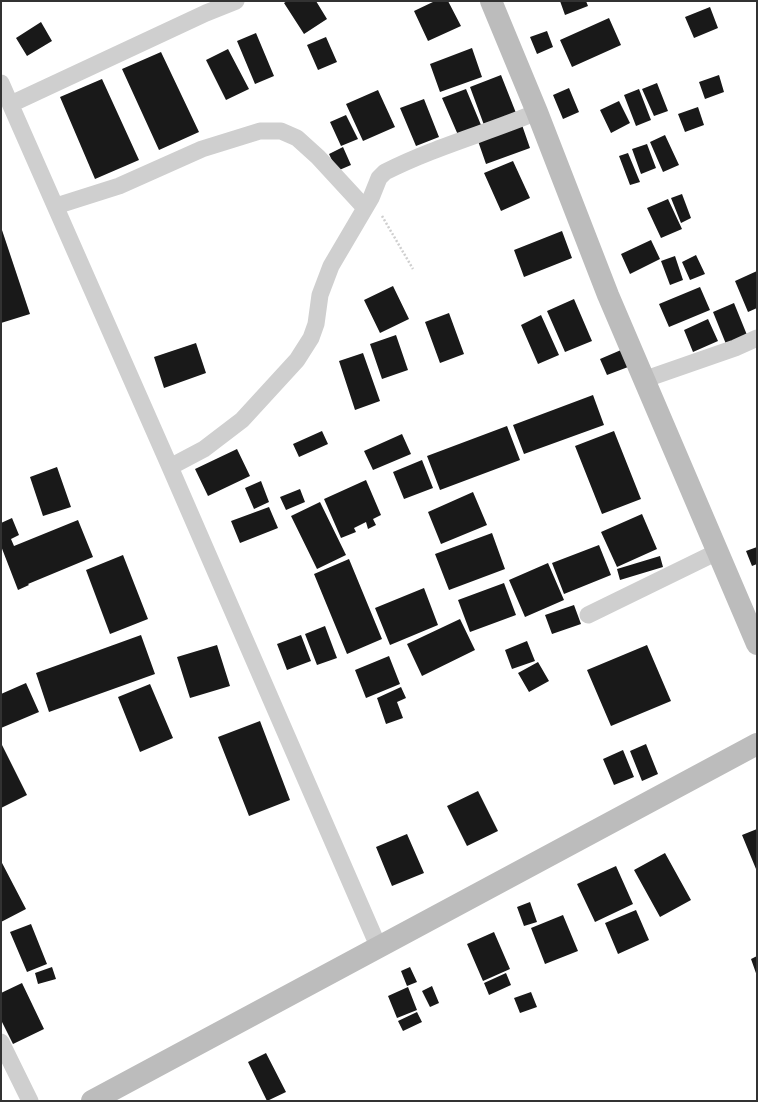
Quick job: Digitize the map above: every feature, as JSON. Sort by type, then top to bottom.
[{"type":"street","points":[[11,104],[206,13],[236,1]]},
{"type":"street","points":[[491,1],[537,112],[608,295],[643,380],[757,644]]},
{"type":"street","points":[[1,83],[379,948]]},
{"type":"street","points":[[170,467],[204,449],[242,420],[297,360],[311,338],[316,324],[320,295],[332,266],[368,203],[379,178],[385,172],[396,166],[454,143],[537,112]]},
{"type":"street","points":[[56,206],[119,186],[202,149],[260,132],[282,131],[298,138],[368,203]]},
{"type":"street","points":[[643,380],[735,348],[757,338]]},
{"type":"street","points":[[588,615],[717,552]]},
{"type":"street","points":[[92,1101],[757,744]]},
{"type":"street","points":[[1,1042],[30,1101]]},
{"type":"path","points":[[368,203],[413,269]]},
{"type":"building","points":[[287,1],[316,1],[327,19],[304,34],[284,3]]},
{"type":"building","points":[[435,1],[448,1],[461,26],[428,41],[414,11]]},
{"type":"building","points":[[560,1],[586,1],[588,6],[565,15]]},
{"type":"building","points":[[710,7],[718,28],[694,38],[685,17]]},
{"type":"building","points":[[609,18],[621,45],[572,67],[560,40]]},
{"type":"building","points":[[41,22],[52,41],[27,56],[16,38]]},
{"type":"building","points":[[547,31],[553,47],[537,54],[530,37]]},
{"type":"building","points":[[256,33],[274,76],[255,84],[237,41]]},
{"type":"building","points":[[326,37],[337,62],[318,70],[307,45]]},
{"type":"building","points":[[472,48],[482,77],[440,92],[430,64]]},
{"type":"building","points":[[228,49],[249,89],[226,100],[206,60]]},
{"type":"building","points":[[161,52],[199,132],[159,150],[122,69]]},
{"type":"building","points":[[501,75],[516,113],[484,125],[470,87]]},
{"type":"building","points":[[719,75],[724,92],[705,99],[699,82]]},
{"type":"building","points":[[102,79],[139,160],[95,179],[60,97]]},
{"type":"building","points":[[657,83],[668,111],[654,116],[642,89]]},
{"type":"building","points":[[569,88],[579,112],[563,119],[553,95]]},
{"type":"building","points":[[466,89],[481,125],[458,135],[442,98]]},
{"type":"building","points":[[639,89],[651,120],[636,126],[624,95]]},
{"type":"building","points":[[378,90],[395,127],[363,141],[346,104]]},
{"type":"building","points":[[424,99],[439,137],[416,146],[400,108]]},
{"type":"building","points":[[619,101],[630,123],[611,133],[600,110]]},
{"type":"building","points":[[698,107],[704,125],[685,132],[678,114]]},
{"type":"building","points":[[346,115],[358,139],[341,146],[330,122]]},
{"type":"building","points":[[522,125],[530,148],[486,164],[478,141]]},
{"type":"building","points":[[665,135],[679,165],[663,172],[650,142]]},
{"type":"building","points":[[647,144],[656,168],[641,174],[632,149]]},
{"type":"building","points":[[343,147],[351,165],[337,171],[329,154]]},
{"type":"building","points":[[628,153],[640,182],[630,185],[619,156]]},
{"type":"building","points":[[513,161],[530,198],[501,211],[484,173]]},
{"type":"building","points":[[682,194],[691,218],[681,223],[671,198]]},
{"type":"building","points":[[668,199],[682,229],[661,238],[647,208]]},
{"type":"building","points":[[1,227],[30,314],[1,323]]},
{"type":"building","points":[[562,231],[572,258],[524,277],[514,250]]},
{"type":"building","points":[[651,240],[660,259],[630,274],[621,254]]},
{"type":"building","points":[[696,255],[705,274],[690,280],[682,262]]},
{"type":"building","points":[[675,256],[683,280],[670,285],[661,261]]},
{"type":"building","points":[[757,271],[757,308],[748,312],[735,281]]},
{"type":"building","points":[[393,286],[409,319],[380,333],[364,300]]},
{"type":"building","points":[[700,287],[710,310],[669,327],[659,304]]},
{"type":"building","points":[[574,299],[592,341],[565,352],[547,311]]},
{"type":"building","points":[[734,303],[747,335],[726,344],[713,312]]},
{"type":"building","points":[[449,313],[464,354],[440,363],[425,322]]},
{"type":"building","points":[[541,315],[559,355],[538,364],[521,325]]},
{"type":"building","points":[[708,319],[718,341],[693,352],[684,330]]},
{"type":"building","points":[[396,335],[408,370],[382,379],[370,344]]},
{"type":"building","points":[[196,343],[206,373],[164,388],[154,357]]},
{"type":"building","points":[[621,350],[628,367],[607,375],[600,359]]},
{"type":"building","points":[[363,353],[380,401],[355,410],[339,361]]},
{"type":"building","points":[[593,395],[604,425],[524,454],[513,425]]},
{"type":"building","points":[[507,426],[520,460],[440,490],[427,456]]},
{"type":"building","points":[[322,431],[328,444],[299,457],[293,444]]},
{"type":"building","points":[[614,431],[641,499],[602,514],[575,446]]},
{"type":"building","points":[[402,434],[411,454],[373,470],[364,451]]},
{"type":"building","points":[[237,449],[250,476],[208,496],[195,469]]},
{"type":"building","points":[[422,460],[433,488],[404,499],[393,472]]},
{"type":"building","points":[[57,467],[71,507],[43,516],[30,477]]},
{"type":"building","points":[[366,480],[381,515],[373,519],[376,525],[368,529],[366,522],[354,528],[356,532],[341,538],[324,499]]},
{"type":"building","points":[[261,481],[269,502],[254,509],[245,488]]},
{"type":"building","points":[[300,489],[305,502],[286,510],[280,497]]},
{"type":"building","points":[[473,492],[487,525],[441,544],[428,512]]},
{"type":"building","points":[[320,502],[346,555],[317,569],[291,516]]},
{"type":"building","points":[[269,507],[278,528],[240,543],[231,521]]},
{"type":"building","points":[[642,514],[657,549],[617,567],[601,532]]},
{"type":"building","points":[[12,518],[19,535],[11,539],[14,546],[78,520],[93,557],[28,584],[29,585],[18,590],[1,546],[1,523]]},
{"type":"building","points":[[492,533],[505,569],[449,590],[435,554]]},
{"type":"building","points":[[599,545],[611,575],[564,594],[552,563]]},
{"type":"building","points":[[757,547],[757,564],[752,566],[746,551]]},
{"type":"building","points":[[123,555],[148,619],[110,634],[86,570]]},
{"type":"building","points":[[660,556],[663,567],[620,580],[617,569]]},
{"type":"building","points":[[349,559],[382,639],[347,654],[314,574]]},
{"type":"building","points":[[548,563],[564,600],[525,617],[509,580]]},
{"type":"building","points":[[504,583],[516,615],[470,632],[458,600]]},
{"type":"building","points":[[424,588],[438,625],[390,645],[375,608]]},
{"type":"building","points":[[574,605],[581,624],[552,634],[545,615]]},
{"type":"building","points":[[460,619],[475,650],[422,676],[407,644]]},
{"type":"building","points":[[325,626],[337,658],[317,665],[305,634]]},
{"type":"building","points":[[141,635],[155,674],[49,712],[36,673]]},
{"type":"building","points":[[301,635],[311,661],[287,670],[277,644]]},
{"type":"building","points":[[527,641],[535,661],[512,669],[505,650]]},
{"type":"building","points":[[217,645],[230,686],[190,698],[177,657]]},
{"type":"building","points":[[647,645],[671,701],[611,726],[587,670]]},
{"type":"building","points":[[389,656],[400,684],[366,698],[355,670]]},
{"type":"building","points":[[538,662],[549,681],[529,692],[518,673]]},
{"type":"building","points":[[26,683],[39,712],[1,728],[1,694]]},
{"type":"building","points":[[150,684],[173,738],[140,752],[118,697]]},
{"type":"building","points":[[401,687],[406,698],[397,702],[403,718],[386,724],[377,698]]},
{"type":"building","points":[[260,721],[290,800],[249,816],[218,737]]},
{"type":"building","points":[[1,743],[27,795],[1,808]]},
{"type":"building","points":[[646,744],[658,774],[642,781],[630,751]]},
{"type":"building","points":[[623,750],[634,777],[614,785],[603,759]]},
{"type":"building","points":[[478,791],[498,831],[467,846],[447,806]]},
{"type":"building","points":[[757,829],[757,869],[756,869],[742,835]]},
{"type":"building","points":[[407,834],[424,873],[392,886],[376,847]]},
{"type":"building","points":[[665,853],[691,900],[660,917],[634,870]]},
{"type":"building","points":[[1,861],[26,909],[1,922]]},
{"type":"building","points":[[616,866],[633,904],[595,922],[577,884]]},
{"type":"building","points":[[530,902],[537,922],[524,926],[517,907]]},
{"type":"building","points":[[636,910],[649,940],[618,954],[605,923]]},
{"type":"building","points":[[563,915],[578,951],[545,964],[531,928]]},
{"type":"building","points":[[31,924],[47,964],[27,972],[10,932]]},
{"type":"building","points":[[494,932],[510,969],[483,981],[467,944]]},
{"type":"building","points":[[757,956],[757,976],[751,959]]},
{"type":"building","points":[[52,967],[56,979],[38,984],[35,973]]},
{"type":"building","points":[[410,967],[417,982],[407,986],[401,971]]},
{"type":"building","points":[[506,973],[511,985],[489,995],[484,983]]},
{"type":"building","points":[[22,983],[44,1029],[13,1044],[1,1020],[1,993]]},
{"type":"building","points":[[432,986],[439,1003],[430,1007],[422,991]]},
{"type":"building","points":[[408,987],[417,1010],[397,1018],[388,996]]},
{"type":"building","points":[[531,992],[537,1007],[520,1013],[514,998]]},
{"type":"building","points":[[417,1012],[422,1022],[403,1031],[398,1021]]},
{"type":"building","points":[[266,1053],[286,1092],[267,1101],[248,1062]]}]
